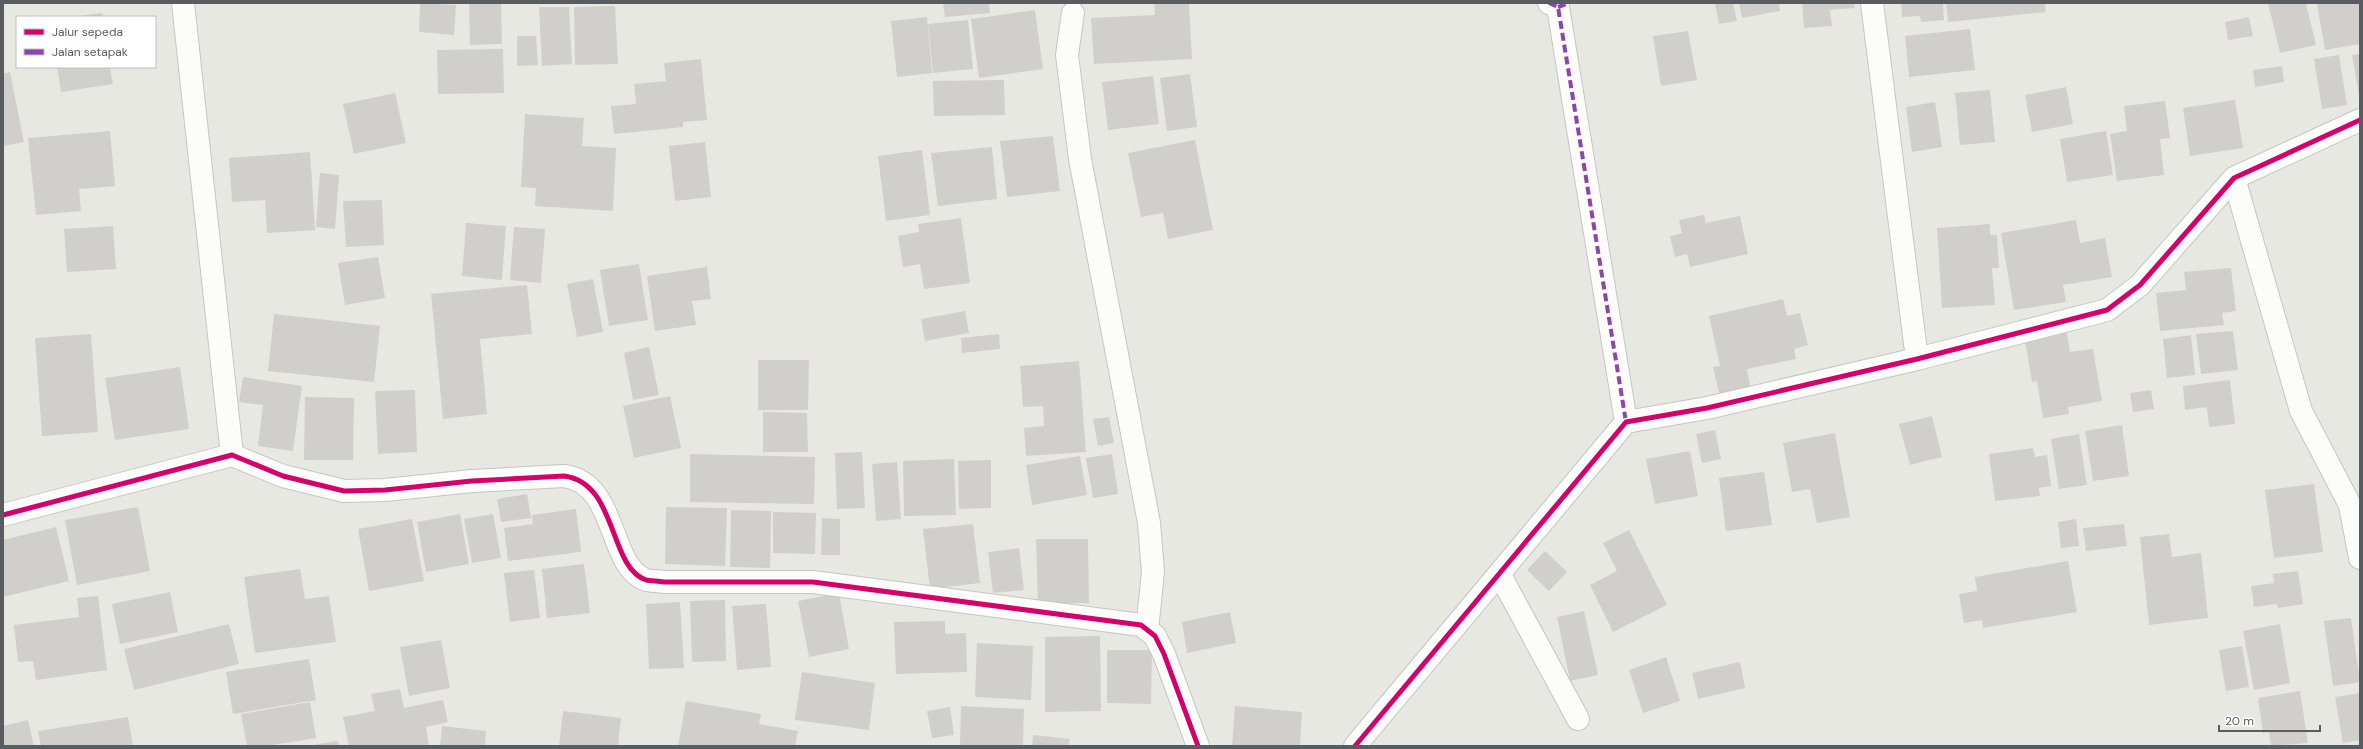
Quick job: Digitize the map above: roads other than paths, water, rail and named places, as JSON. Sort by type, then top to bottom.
[{"type":"street","points":[[183,3],[232,455]]},
{"type":"street","points":[[1872,3],[1917,358]]},
{"type":"street","points":[[1559,4],[1626,422]]},
{"type":"street","points":[[1073,12],[1067,55],[1080,159],[1149,523],[1153,572],[1147,630]]},
{"type":"street","points":[[1356,746],[1626,422],[1707,408],[1917,358],[2107,310],[2140,285],[2234,178],[2360,120]]},
{"type":"street","points":[[2234,178],[2301,411],[2350,505],[2360,558]]},
{"type":"street","points":[[3,515],[232,455],[283,476],[344,491],[385,490],[472,481],[564,476],[577,478],[589,486],[596,495],[632,569],[645,580],[664,582],[813,582],[1141,625],[1155,636],[1164,654],[1198,746]]},
{"type":"street","points":[[1500,575],[1578,719]]}]
